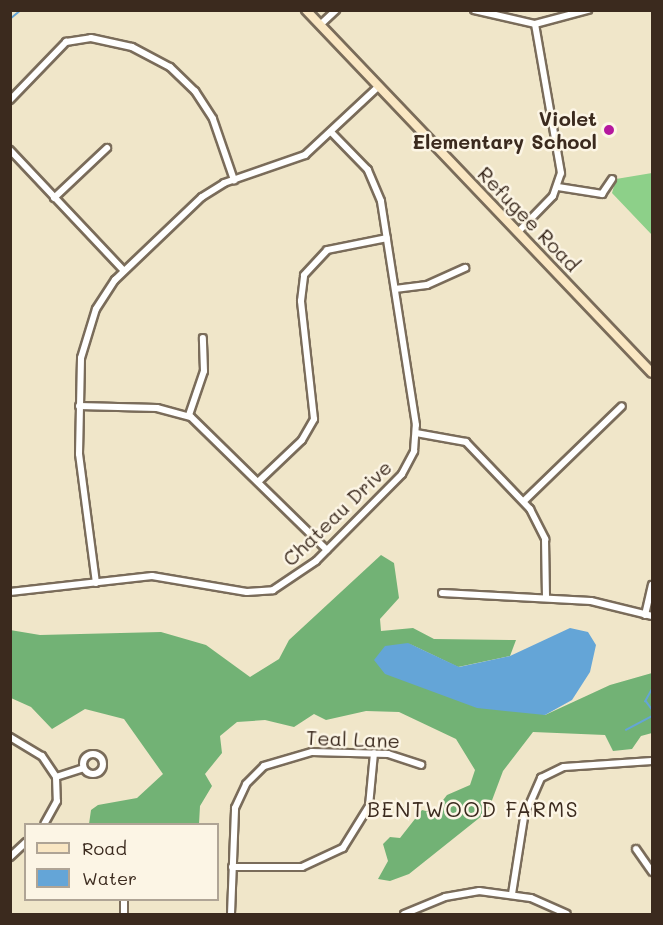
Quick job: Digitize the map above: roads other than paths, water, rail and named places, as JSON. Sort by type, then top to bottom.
[{"type":"main road","name":"Refugee Road","points":[[306,10],[652,373]]},
{"type":"street","points":[[320,25],[336,10]]},
{"type":"street","points":[[474,10],[536,24],[588,10]]},
{"type":"street","points":[[518,232],[558,187],[561,165],[536,24]]},
{"type":"street","points":[[10,100],[66,42],[91,38],[132,47],[163,62],[195,91],[213,119],[234,180]]},
{"type":"street","points":[[96,584],[80,471],[79,406],[89,325],[124,271],[202,197],[234,180],[290,163],[332,133],[378,87]]},
{"type":"street","name":"Chateau Drive","points":[[10,592],[152,576],[264,592],[288,583],[327,550],[402,474],[416,433],[387,238],[373,177],[332,133]]},
{"type":"street","points":[[54,198],[107,147]]},
{"type":"street","points":[[10,150],[124,271]]},
{"type":"street","points":[[558,187],[602,194],[612,179]]},
{"type":"street","points":[[260,481],[302,440],[314,419],[301,301],[304,275],[327,250],[387,238]]},
{"type":"street","points":[[395,289],[427,285],[465,268]]},
{"type":"street","points":[[189,416],[204,371],[203,338]]},
{"type":"street","points":[[79,406],[157,408],[189,416],[260,481],[327,550]]},
{"type":"street","points":[[524,501],[622,406]]},
{"type":"street","points":[[416,433],[466,442],[524,501],[545,539],[546,598]]},
{"type":"street","points":[[645,615],[652,585]]},
{"type":"street","points":[[442,593],[546,598],[652,616]]},
{"type":"street","points":[[10,737],[42,756],[56,777],[57,801],[45,823]]},
{"type":"street","points":[[232,867],[302,867],[343,848],[367,814],[374,753]]},
{"type":"street","name":"Teal Lane","points":[[231,915],[235,808],[257,772],[295,754],[374,753],[405,756],[421,765]]},
{"type":"street","points":[[512,894],[524,817],[541,778],[564,768],[652,761]]},
{"type":"street","points":[[56,777],[84,768]]},
{"type":"street","points":[[10,857],[24,844]]},
{"type":"street","points":[[636,849],[652,872]]},
{"type":"street","points":[[404,915],[462,893],[512,894],[567,915]]},
{"type":"water","points":[[570,628],[588,632],[596,645],[590,672],[572,700],[545,715],[477,708],[385,674],[374,660],[385,646],[408,643],[459,667],[510,656]]},
{"type":"waterway","points":[[10,19],[21,10]]},
{"type":"waterway","points":[[652,690],[646,701],[652,709]]},
{"type":"waterway","points":[[626,730],[652,716]]},
{"type":"place","name":"Violet Elementary School","points":[[609,130]]},
{"type":"district","name":"BENTWOOD FARMS","points":[[473,809]]}]
